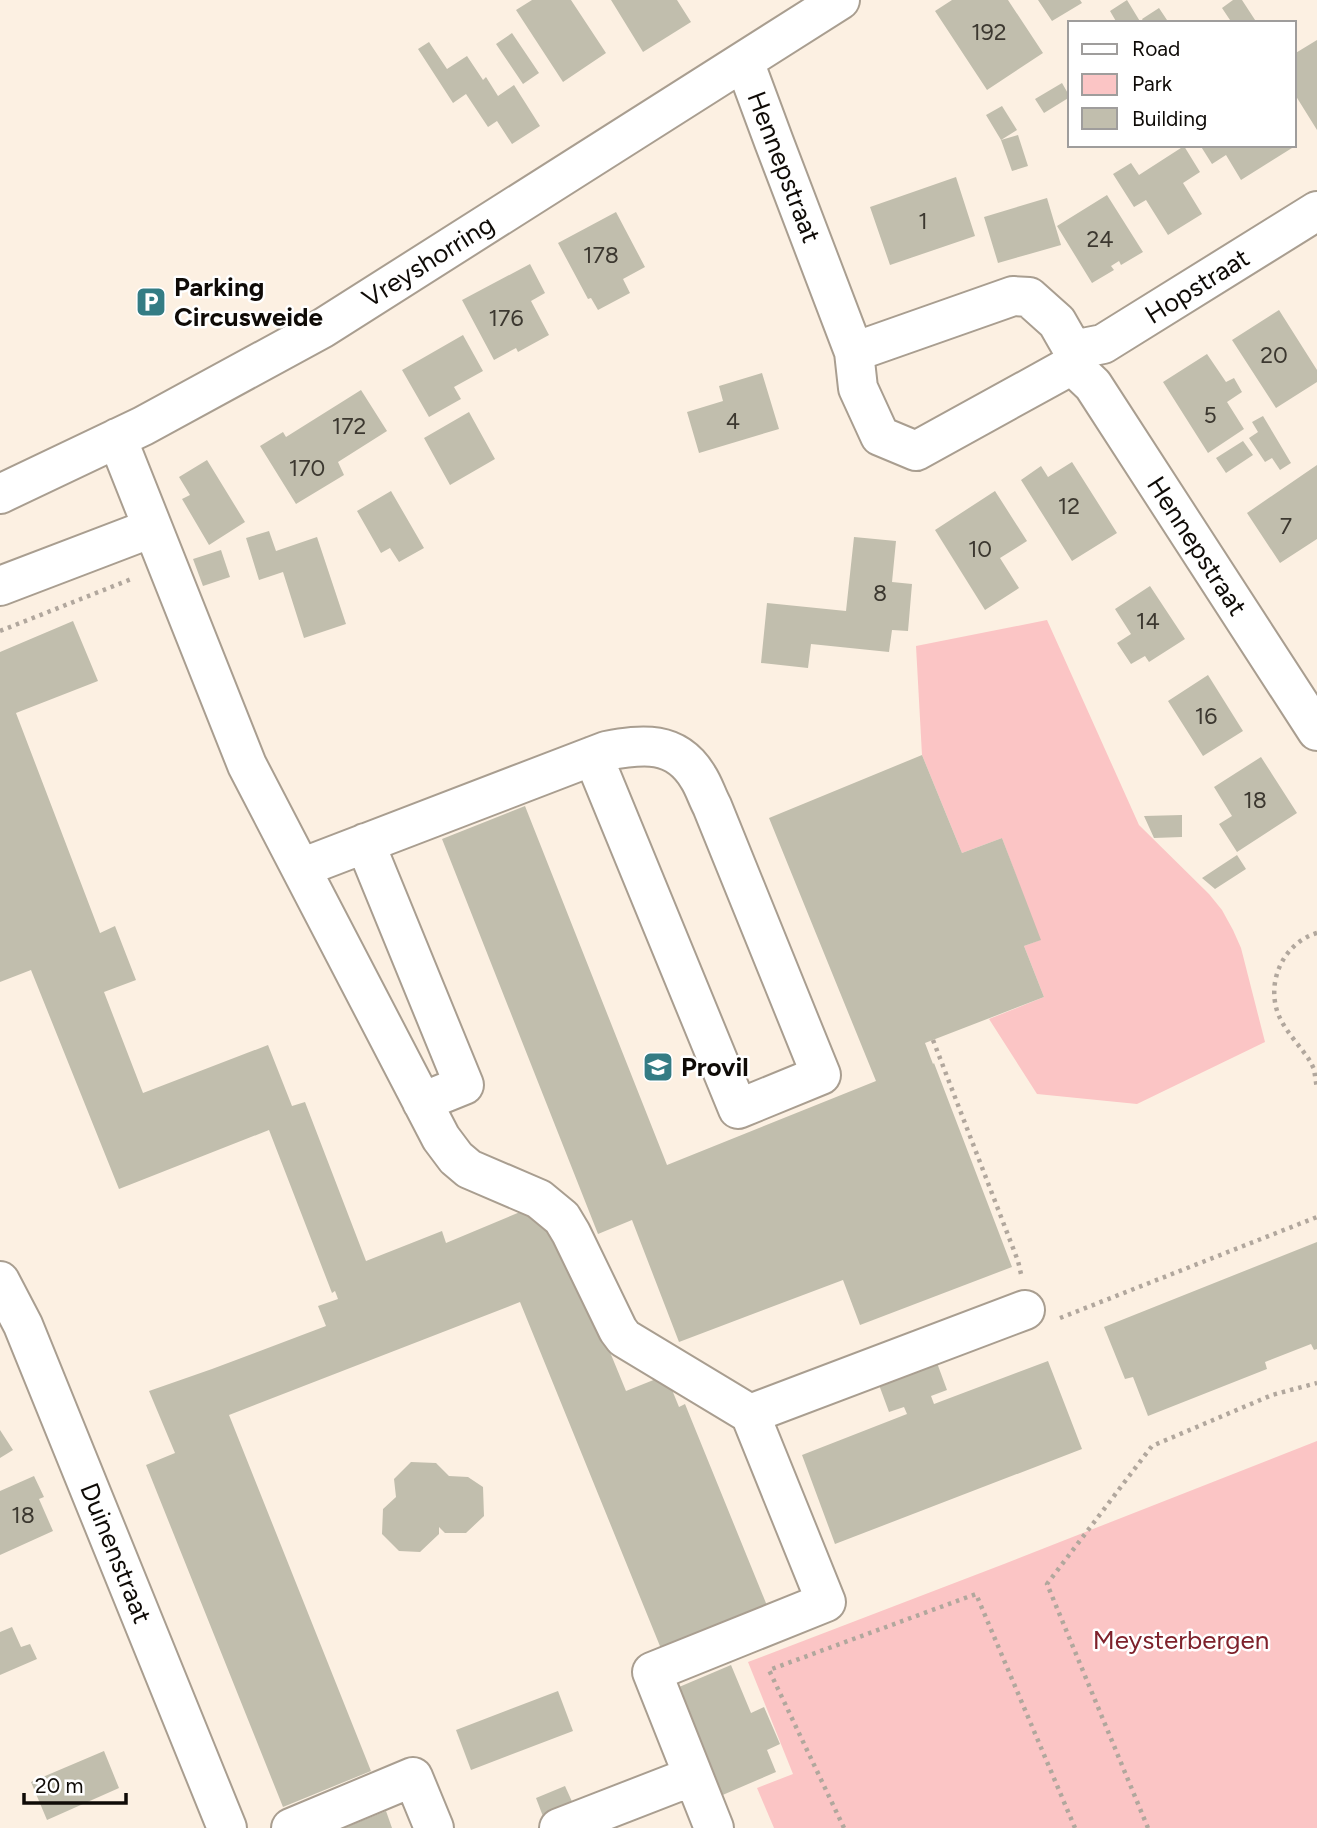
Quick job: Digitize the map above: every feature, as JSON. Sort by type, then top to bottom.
[{"type":"street","name":"Vreyshorring","points":[[0,494],[213,389],[323,328],[840,0]]},
{"type":"street","name":"Hennepstraat","points":[[744,61],[854,352],[858,388],[880,436],[916,451],[1072,358]]},
{"type":"street","name":"Hopstraat","points":[[1072,358],[1103,344],[1317,212]]},
{"type":"street","name":"Hennepstraat","points":[[854,352],[1013,296],[1029,297],[1057,322],[1072,358],[1093,385],[1317,731]]},
{"type":"street","points":[[117,438],[247,765],[441,1138],[456,1158],[469,1169],[539,1199],[562,1217],[624,1338],[750,1414],[826,1602],[652,1672],[714,1828]]},
{"type":"street","points":[[0,586],[152,528]]},
{"type":"street","points":[[301,868],[606,751],[647,745],[663,748],[688,762],[698,776],[821,1075],[738,1109],[593,756]]},
{"type":"street","points":[[365,843],[464,1085],[422,1102]]},
{"type":"street","name":"Duinenstraat","points":[[0,1281],[23,1325],[227,1828]]},
{"type":"street","points":[[750,1414],[1025,1310]]},
{"type":"street","points":[[559,1828],[693,1776]]},
{"type":"street","points":[[291,1828],[413,1777],[434,1828]]},
{"type":"path","points":[[0,631],[167,565]]},
{"type":"path","points":[[1317,933],[1298,941],[1288,952],[1280,964],[1275,988],[1279,1015],[1310,1061],[1317,1089]]},
{"type":"path","points":[[933,1040],[1018,1261],[1025,1310],[1061,1318],[1317,1217]]},
{"type":"path","points":[[1148,1828],[1047,1584],[1152,1446],[1272,1395],[1317,1383]]},
{"type":"path","points":[[844,1828],[769,1670],[976,1594],[1075,1828]]},
{"type":"green space","points":[[1047,620],[1139,825],[1209,894],[1233,930],[1241,948],[1265,1042],[1137,1104],[1037,1094],[989,1019],[1044,997],[1024,946],[1040,940],[1002,838],[962,853],[922,755],[916,646]]},
{"type":"green space","name":"Meysterbergen","points":[[1317,1441],[1317,1828],[774,1828],[757,1788],[793,1774],[748,1662]]},
{"type":"building","points":[[532,0],[571,0],[606,53],[563,82],[516,10]]},
{"type":"building","points":[[611,0],[677,0],[691,22],[643,52]]},
{"type":"building","points":[[952,0],[1008,0],[1043,53],[987,90],[935,11]]},
{"type":"building","points":[[1038,0],[1080,0],[1082,3],[1052,21]]},
{"type":"building","points":[[1127,0],[1140,21],[1116,21],[1110,11]]},
{"type":"building","points":[[1233,0],[1242,0],[1256,21],[1231,21],[1222,8]]},
{"type":"building","points":[[1159,8],[1168,21],[1143,21],[1142,19]]},
{"type":"building","points":[[512,33],[539,73],[523,84],[496,44]]},
{"type":"building","points":[[1317,40],[1317,130],[1296,96],[1296,53]]},
{"type":"building","points":[[429,42],[447,69],[467,56],[483,80],[486,77],[498,96],[514,85],[540,126],[512,144],[497,121],[488,127],[466,94],[453,103],[418,49]]},
{"type":"building","points":[[1062,83],[1068,94],[1068,98],[1044,113],[1035,99]]},
{"type":"building","points":[[1002,106],[1017,130],[1001,140],[986,115]]},
{"type":"building","points":[[1018,135],[1028,166],[1012,171],[1001,140]]},
{"type":"building","points":[[1185,147],[1200,172],[1183,183],[1202,214],[1168,235],[1146,200],[1134,207],[1113,174],[1131,163],[1139,175]]},
{"type":"building","points":[[1201,147],[1292,148],[1241,180],[1226,155],[1212,164]]},
{"type":"building","points":[[956,177],[975,236],[890,265],[870,207]]},
{"type":"building","points":[[1107,195],[1143,252],[1121,265],[1119,261],[1111,266],[1114,270],[1092,283],[1057,226]]},
{"type":"building","points":[[1047,198],[1061,245],[998,263],[984,217]]},
{"type":"building","points":[[616,212],[645,267],[623,279],[630,293],[598,310],[591,298],[588,299],[558,243]]},
{"type":"building","points":[[530,264],[545,293],[531,301],[549,335],[518,352],[516,348],[494,360],[462,300]]},
{"type":"building","points":[[1279,310],[1317,370],[1317,382],[1276,408],[1232,340]]},
{"type":"building","points":[[463,335],[483,371],[454,387],[461,399],[429,417],[402,370]]},
{"type":"building","points":[[1207,354],[1226,382],[1234,378],[1242,392],[1227,402],[1244,429],[1208,453],[1163,382]]},
{"type":"building","points":[[762,373],[779,429],[699,453],[687,412],[723,401],[719,386]]},
{"type":"building","points":[[361,390],[387,431],[338,462],[344,475],[296,504],[260,446],[283,432],[286,437]]},
{"type":"building","points":[[469,412],[495,459],[450,485],[424,438]]},
{"type":"building","points":[[1263,416],[1291,463],[1280,470],[1272,458],[1265,462],[1249,438],[1258,432],[1252,422]]},
{"type":"building","points":[[1243,441],[1253,455],[1226,473],[1216,458]]},
{"type":"building","points":[[207,460],[245,522],[209,545],[182,499],[190,495],[179,477]]},
{"type":"building","points":[[1072,462],[1117,533],[1072,561],[1021,480],[1041,466],[1048,477]]},
{"type":"building","points":[[1317,465],[1317,539],[1280,563],[1247,513]]},
{"type":"building","points":[[391,491],[424,548],[399,562],[390,548],[381,553],[357,511]]},
{"type":"building","points":[[995,491],[1027,541],[1000,558],[1019,588],[985,610],[935,530]]},
{"type":"building","points":[[269,531],[276,551],[317,537],[346,624],[304,638],[283,572],[259,580],[246,538]]},
{"type":"building","points":[[854,537],[896,541],[892,582],[912,584],[908,631],[892,630],[889,652],[811,644],[808,668],[761,663],[767,603],[846,611]]},
{"type":"building","points":[[221,550],[230,577],[203,586],[193,559]]},
{"type":"building","points":[[1150,586],[1185,639],[1149,662],[1145,656],[1131,664],[1117,643],[1131,634],[1115,609]]},
{"type":"building","points":[[73,621],[98,681],[16,713],[100,933],[115,926],[136,980],[104,992],[143,1093],[268,1045],[292,1106],[305,1102],[366,1261],[442,1231],[446,1243],[520,1212],[545,1212],[559,1228],[626,1391],[666,1375],[679,1407],[685,1404],[770,1613],[664,1656],[520,1302],[229,1415],[371,1771],[283,1807],[146,1465],[175,1453],[149,1391],[326,1326],[318,1306],[338,1299],[335,1291],[332,1293],[269,1130],[119,1189],[31,970],[0,982],[0,652]]},
{"type":"building","points":[[1208,675],[1243,731],[1203,756],[1168,701]]},
{"type":"building","points":[[922,755],[962,853],[1002,838],[1041,940],[1024,946],[1044,997],[925,1043],[1012,1267],[860,1325],[843,1280],[679,1342],[632,1220],[598,1234],[442,839],[525,806],[667,1165],[876,1081],[769,818]]},
{"type":"building","points":[[1261,757],[1297,813],[1237,852],[1219,824],[1232,816],[1214,787]]},
{"type":"building","points":[[1182,815],[1182,837],[1154,838],[1144,816]]},
{"type":"building","points":[[1237,855],[1246,869],[1215,889],[1202,878]]},
{"type":"building","points":[[1317,1242],[1317,1349],[1314,1350],[1311,1344],[1265,1362],[1267,1369],[1148,1416],[1133,1377],[1125,1379],[1104,1327]]},
{"type":"building","points":[[933,1352],[947,1390],[931,1396],[934,1404],[1048,1361],[1082,1449],[835,1544],[802,1455],[907,1414],[904,1407],[889,1412],[875,1374]]},
{"type":"building","points":[[0,1430],[13,1450],[0,1458]]},
{"type":"building","points":[[411,1462],[436,1463],[449,1476],[468,1477],[483,1487],[484,1516],[466,1533],[445,1533],[439,1527],[439,1534],[420,1552],[399,1551],[382,1534],[383,1509],[396,1497],[394,1479]]},
{"type":"building","points":[[34,1476],[44,1497],[39,1499],[53,1531],[0,1555],[0,1491]]},
{"type":"building","points":[[12,1627],[21,1647],[30,1644],[37,1659],[0,1675],[0,1632]]},
{"type":"building","points":[[731,1665],[751,1713],[764,1707],[780,1744],[767,1750],[776,1772],[718,1797],[672,1690]]},
{"type":"building","points":[[558,1691],[573,1731],[471,1770],[456,1730]]},
{"type":"building","points":[[104,1751],[119,1788],[47,1820],[31,1782]]},
{"type":"building","points":[[565,1786],[574,1806],[544,1819],[536,1798]]},
{"type":"building","points":[[386,1811],[392,1828],[344,1828]]},
{"type":"place","name":"Parking Circusweide","points":[[151,302]]},
{"type":"place","name":"Provil","points":[[658,1067]]}]
